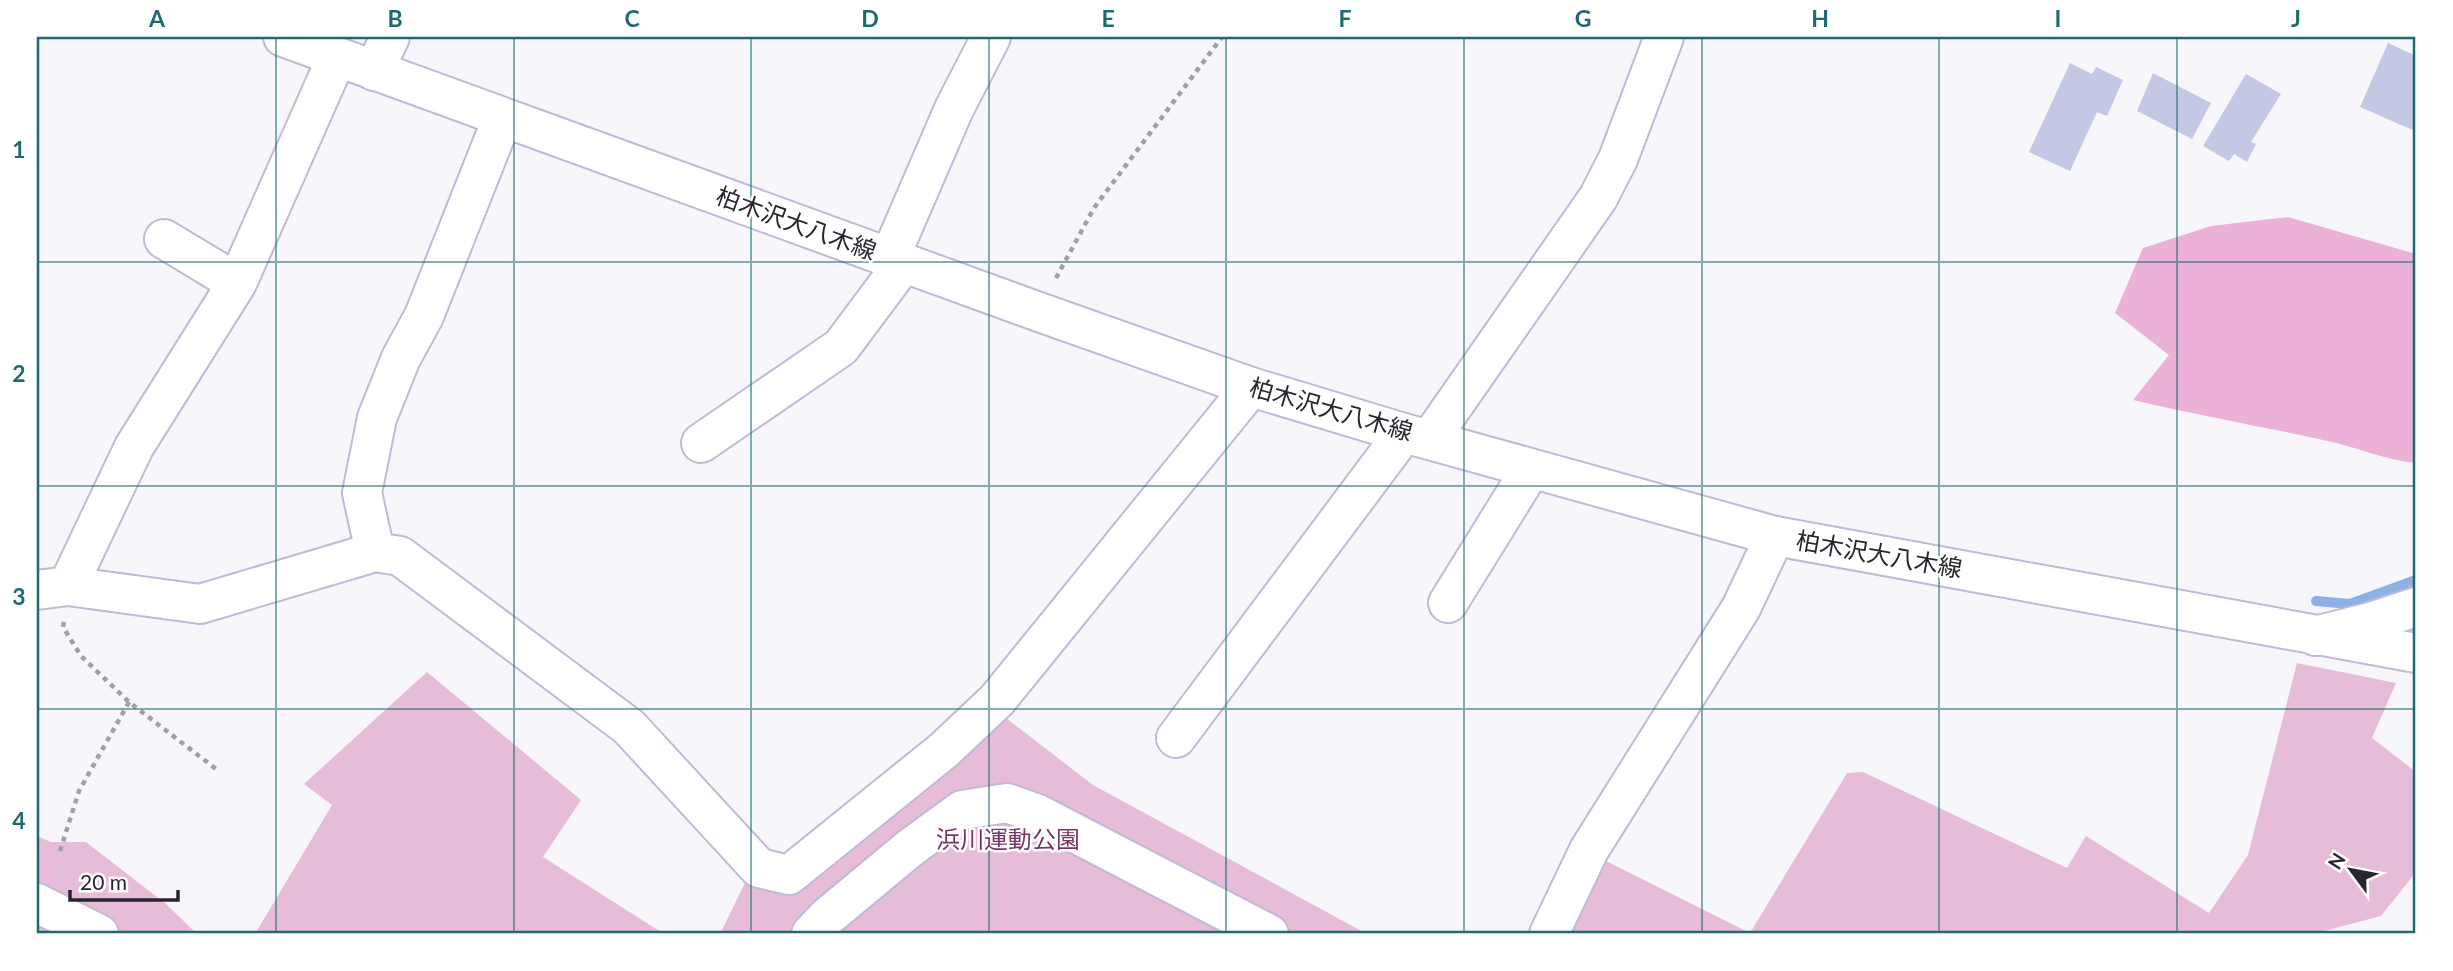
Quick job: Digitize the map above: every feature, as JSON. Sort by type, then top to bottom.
[{"type":"street","name":"柏木沢大八木線","points":[[283,37],[502,119],[1251,387],[1531,469],[1775,536],[2416,653]]},
{"type":"street","points":[[374,71],[390,37]]},
{"type":"street","points":[[701,443],[841,347],[897,260],[954,109],[991,37]]},
{"type":"street","points":[[1175,738],[1417,436],[1598,198],[1618,159],[1664,37]]},
{"type":"street","points":[[337,57],[237,283],[134,447],[52,588],[200,604],[375,552],[400,556],[629,727],[759,869],[789,875],[944,750],[997,700],[1251,387]]},
{"type":"street","points":[[375,552],[362,493],[377,418],[401,358],[424,316],[502,119]]},
{"type":"street","points":[[164,239],[237,283]]},
{"type":"street","points":[[1448,603],[1531,469]]},
{"type":"street","points":[[1549,934],[1589,850],[1741,608],[1775,536]]},
{"type":"street","points":[[2315,636],[2416,607]]},
{"type":"street","points":[[811,934],[827,917],[910,848],[961,810],[1006,803],[1038,814],[1269,934]]},
{"type":"street","points":[[37,903],[99,934]]},
{"type":"path","points":[[1039,312],[1094,208],[1222,37]]},
{"type":"path","points":[[52,588],[63,627],[81,656],[129,702],[216,769]]},
{"type":"path","points":[[60,851],[79,791],[129,702]]},
{"type":"green space","points":[[2297,663],[2396,683],[2372,738],[2416,772],[2416,872],[2381,916],[2324,931],[2323,934],[1567,934],[1604,860],[1750,933],[1847,773],[1863,772],[2067,868],[2086,836],[2209,913],[2248,855]]},
{"type":"green space","points":[[427,672],[581,800],[543,857],[664,934],[255,934],[332,805],[304,784]]},
{"type":"green space","name":"浜川運動公園","points":[[1006,718],[1093,785],[1367,934],[720,934],[748,877],[769,891],[798,890]]},
{"type":"green space","points":[[37,836],[51,842],[86,842],[166,904],[197,934],[37,934]]},
{"type":"shaded area","points":[[2288,217],[2416,254],[2416,463],[2323,440],[2133,400],[2169,355],[2115,313],[2143,248],[2211,226]]},
{"type":"building","points":[[2388,43],[2416,56],[2415,131],[2360,107]]},
{"type":"building","points":[[2070,63],[2092,74],[2096,67],[2123,80],[2107,116],[2097,112],[2070,171],[2029,152]]},
{"type":"building","points":[[2153,73],[2211,103],[2192,139],[2137,111]]},
{"type":"building","points":[[2246,74],[2281,94],[2251,142],[2256,144],[2247,162],[2234,154],[2229,161],[2203,146]]},
{"type":"waterway","points":[[2316,601],[2350,604],[2416,580]]}]
